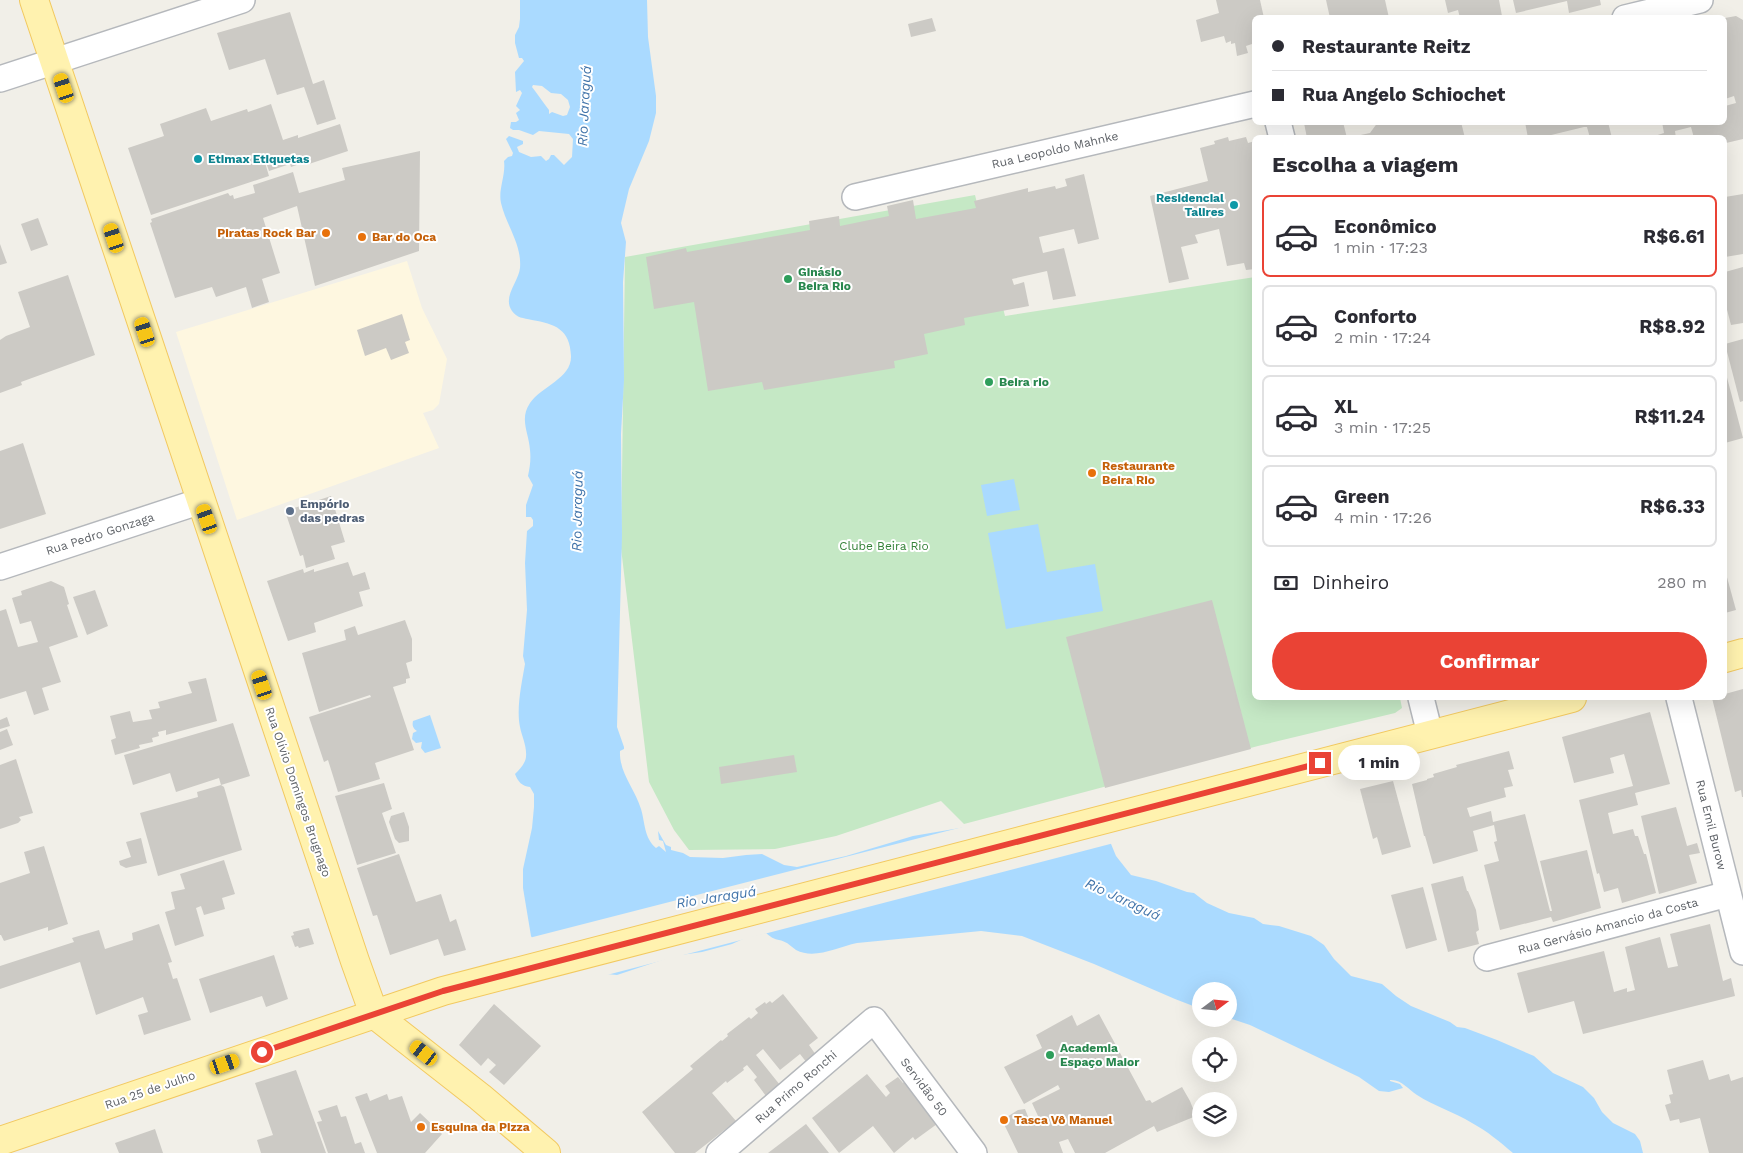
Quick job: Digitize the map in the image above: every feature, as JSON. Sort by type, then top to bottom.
[{"type":"main road","name":"Rua Olívio Domingos Brugnago","points":[[34,0],[374,1014]]},
{"type":"main road","points":[[1727,657],[1743,653]]},
{"type":"main road","name":"Rua 25 de Julho","points":[[0,1141],[454,988],[1564,700]]},
{"type":"main road","points":[[374,1014],[455,1077],[546,1153]]},
{"type":"street","points":[[0,79],[242,0]]},
{"type":"street","points":[[1638,15],[1700,0]]},
{"type":"street","name":"Rua Leopoldo Mahnke","points":[[856,198],[1252,105]]},
{"type":"street","name":"Rua Pedro Gonzaga","points":[[0,568],[201,501]]},
{"type":"street","points":[[1422,700],[1430,734]]},
{"type":"street","name":"Rua Emil Burow","points":[[1680,700],[1743,952]]},
{"type":"street","name":"Rua Gervásio Amancio da Costa","points":[[1487,958],[1728,894]]},
{"type":"street","name":"Rua Primo Ronchi","points":[[719,1153],[874,1020]]},
{"type":"street","name":"Servidão 50","points":[[874,1020],[974,1153]]},
{"type":"shaded area","points":[[407,261],[422,308],[447,359],[439,404],[433,410],[423,413],[439,448],[237,520],[176,332]]},
{"type":"green space","name":"Clube Beira Rio","points":[[975,195],[1005,316],[1252,277],[1252,700],[1400,700],[1402,708],[1395,713],[1258,746],[964,824],[941,801],[836,836],[775,849],[689,850],[674,830],[649,782],[621,548],[625,257]]},
{"type":"water","name":"Rio Jaraguá","points":[[520,0],[647,0],[648,37],[656,96],[656,113],[649,141],[629,189],[621,223],[626,242],[623,282],[622,535],[617,727],[624,747],[620,751],[622,767],[641,809],[647,835],[652,844],[656,848],[659,846],[666,852],[663,841],[659,840],[658,831],[666,845],[671,847],[671,850],[690,857],[723,858],[762,854],[784,865],[797,867],[846,856],[913,836],[995,822],[1109,839],[1116,856],[1131,875],[1194,893],[1207,903],[1229,913],[1254,918],[1263,924],[1279,926],[1311,936],[1324,945],[1334,959],[1351,976],[1382,984],[1411,1006],[1450,1022],[1457,1027],[1465,1028],[1497,1040],[1534,1056],[1553,1073],[1583,1087],[1613,1123],[1635,1134],[1640,1141],[1643,1153],[1513,1153],[1478,1126],[1424,1099],[1398,1081],[1390,1080],[1400,1084],[1403,1088],[1389,1092],[1379,1091],[1359,1077],[1238,1021],[1238,982],[1192,982],[1192,1006],[1022,936],[981,931],[857,943],[826,952],[811,954],[796,950],[787,943],[772,938],[766,933],[702,952],[674,956],[617,975],[565,970],[537,948],[531,936],[523,888],[523,869],[532,828],[534,794],[530,787],[525,786],[517,779],[515,774],[526,757],[519,712],[525,664],[523,656],[527,610],[525,563],[527,531],[533,526],[531,517],[526,517],[526,505],[533,485],[528,476],[530,453],[525,415],[535,397],[567,370],[571,356],[568,340],[560,329],[518,316],[509,306],[510,295],[519,273],[520,259],[519,251],[503,211],[500,193],[504,161],[512,156],[513,153],[506,139],[509,136],[523,141],[523,144],[517,147],[519,152],[531,157],[541,156],[546,161],[551,155],[554,155],[564,165],[572,157],[573,139],[569,134],[539,131],[533,135],[510,128],[511,122],[519,120],[516,113],[520,110],[516,106],[522,93],[520,90],[516,92],[515,72],[524,61],[522,58],[519,58],[515,43],[515,35],[519,27]],"holes":[[[533,85],[542,86],[551,93],[561,94],[568,100],[570,107],[567,115],[563,116],[552,112],[549,114],[549,110],[532,87]]]},
{"type":"water","points":[[1014,479],[1020,510],[987,516],[981,485]]},
{"type":"water","points":[[1038,524],[1047,572],[1095,564],[1103,611],[1006,629],[988,533]]},
{"type":"water","points":[[430,715],[441,748],[425,753],[421,748],[422,742],[416,743],[412,739],[413,733],[417,731],[413,727],[413,721]]},
{"type":"pier","points":[[1027,816],[1090,822],[1111,837],[1114,843],[603,976],[565,972],[551,968],[535,950],[529,938],[986,821]]},
{"type":"building","points":[[1216,0],[1260,0],[1263,15],[1252,15],[1252,44],[1246,46],[1248,53],[1237,56],[1235,43],[1231,44],[1231,41],[1226,43],[1224,36],[1201,42],[1196,20],[1219,13]]},
{"type":"building","points":[[1326,0],[1385,0],[1388,15],[1329,15]]},
{"type":"building","points":[[1445,0],[1499,0],[1502,15],[1459,15],[1458,10],[1448,13]]},
{"type":"building","points":[[1513,0],[1600,0],[1601,5],[1569,13],[1567,1],[1516,13]]},
{"type":"building","points":[[290,12],[313,84],[324,80],[336,119],[317,125],[304,87],[277,95],[265,59],[229,70],[217,33]]},
{"type":"building","points":[[1736,16],[1743,20],[1743,139],[1727,143],[1727,135],[1693,135],[1691,127],[1675,131],[1676,135],[1658,135],[1664,133],[1663,125],[1727,125],[1727,105],[1736,103],[1734,96],[1727,98],[1727,18]]},
{"type":"building","points":[[932,18],[936,31],[911,37],[908,24]]},
{"type":"building","name":"Etimax Etiquetas","points":[[271,104],[283,140],[298,135],[298,138],[340,124],[348,151],[306,165],[305,162],[291,167],[290,164],[269,171],[263,156],[269,176],[151,215],[128,148],[164,136],[160,124],[206,108],[211,121],[247,109],[248,112]]},
{"type":"building","points":[[1304,125],[1344,125],[1346,135],[1306,135]]},
{"type":"building","points":[[1376,125],[1462,125],[1464,135],[1361,135],[1370,133]]},
{"type":"building","points":[[1526,125],[1609,125],[1611,135],[1589,135],[1587,127],[1584,127],[1551,135],[1527,135]]},
{"type":"building","points":[[1228,137],[1229,141],[1246,137],[1248,143],[1252,142],[1252,269],[1246,270],[1244,263],[1227,266],[1219,229],[1195,235],[1198,243],[1181,247],[1189,279],[1169,283],[1150,196],[1208,181],[1200,148],[1215,144],[1214,141]]},
{"type":"building","name":"Bar do Oca","points":[[420,151],[419,251],[315,286],[297,206],[263,218],[280,273],[262,279],[269,302],[252,308],[246,287],[216,297],[212,287],[175,298],[150,223],[152,222],[151,219],[228,193],[230,196],[233,195],[234,199],[255,193],[253,185],[293,172],[299,193],[345,180],[342,168]]},
{"type":"building","name":"Ginásio Beira Rio","points":[[1084,174],[1099,239],[1078,244],[1074,229],[1039,237],[1043,253],[1064,248],[1076,296],[1053,300],[1047,271],[1012,279],[1014,285],[1024,282],[1029,306],[964,318],[965,325],[924,334],[928,354],[894,361],[895,368],[764,390],[762,382],[708,391],[694,302],[654,309],[646,257],[686,248],[687,252],[810,230],[809,221],[839,216],[840,226],[889,216],[887,206],[913,200],[916,219],[976,208],[974,201],[1028,188],[1028,192],[1055,186],[1056,189],[1067,186],[1065,179]]},
{"type":"building","points":[[1743,194],[1743,254],[1727,257],[1727,197]]},
{"type":"building","points":[[38,218],[48,245],[31,251],[21,224]]},
{"type":"building","points":[[0,244],[7,263],[0,265]]},
{"type":"building","points":[[1743,267],[1743,323],[1731,325],[1727,310],[1727,271]]},
{"type":"building","points":[[68,275],[95,355],[21,382],[22,385],[0,393],[0,340],[30,327],[18,292]]},
{"type":"building","points":[[402,314],[410,340],[405,342],[409,353],[391,360],[386,348],[365,356],[357,330]]},
{"type":"building","points":[[1743,339],[1743,401],[1740,402],[1727,352],[1727,343]]},
{"type":"building","points":[[1727,378],[1743,438],[1727,442]]},
{"type":"building","points":[[23,443],[46,514],[0,529],[0,451]]},
{"type":"building","points":[[331,496],[345,542],[331,546],[335,559],[306,568],[303,555],[300,556],[285,511]]},
{"type":"building","points":[[348,562],[353,576],[365,572],[370,589],[359,592],[363,606],[314,623],[316,632],[288,641],[267,581],[303,569],[304,573],[314,569],[314,572]]},
{"type":"building","points":[[1727,577],[1736,610],[1727,612]]},
{"type":"building","points":[[51,581],[64,587],[69,604],[67,605],[78,637],[49,647],[61,682],[42,688],[49,710],[34,715],[26,691],[0,699],[0,611],[6,609],[18,647],[38,642],[31,621],[20,624],[12,598],[22,595],[21,591]]},
{"type":"building","points":[[95,590],[108,626],[87,635],[73,597]]},
{"type":"building","points":[[1212,600],[1251,749],[1105,788],[1066,637]]},
{"type":"building","points":[[405,620],[412,639],[412,661],[406,663],[410,678],[406,679],[406,683],[393,687],[414,750],[375,763],[380,779],[338,792],[328,760],[324,762],[309,717],[371,697],[370,695],[319,712],[302,653],[346,640],[344,630],[355,626],[358,635]]},
{"type":"building","points":[[206,678],[217,721],[166,735],[166,730],[158,732],[159,736],[152,738],[153,742],[139,745],[140,748],[115,755],[111,740],[116,738],[110,716],[130,711],[133,722],[152,719],[149,710],[160,708],[158,702],[192,693],[188,682]]},
{"type":"building","points":[[1743,689],[1743,797],[1741,790],[1735,792],[1712,700],[1727,700],[1727,693]]},
{"type":"building","points":[[1650,712],[1670,784],[1635,793],[1638,805],[1608,813],[1613,834],[1633,829],[1635,836],[1638,836],[1644,854],[1646,854],[1656,893],[1622,903],[1618,888],[1604,892],[1599,873],[1597,874],[1579,800],[1633,786],[1624,754],[1610,758],[1614,773],[1574,783],[1562,737]]},
{"type":"building","points":[[7,717],[10,726],[0,729],[0,720]]},
{"type":"building","points":[[233,723],[250,776],[221,785],[219,778],[176,792],[170,773],[133,785],[124,755]]},
{"type":"building","points":[[7,729],[13,745],[0,750],[0,732]]},
{"type":"building","points":[[1509,751],[1514,769],[1508,770],[1513,786],[1504,788],[1506,797],[1467,808],[1470,817],[1491,811],[1493,822],[1525,814],[1550,911],[1552,911],[1540,861],[1587,850],[1601,908],[1553,922],[1551,917],[1500,930],[1484,865],[1499,861],[1494,842],[1497,841],[1494,825],[1473,831],[1478,851],[1433,864],[1424,836],[1412,784],[1434,777],[1433,774],[1457,767],[1456,765]]},
{"type":"building","points":[[794,755],[797,772],[721,784],[719,767]]},
{"type":"building","points":[[16,759],[33,813],[19,817],[21,820],[18,823],[0,829],[0,765]]},
{"type":"building","points":[[1393,781],[1411,847],[1382,855],[1377,837],[1373,839],[1360,789]]},
{"type":"building","points":[[384,783],[392,809],[382,813],[396,853],[357,865],[335,796]]},
{"type":"building","points":[[221,785],[224,787],[242,850],[158,876],[140,813],[198,797],[197,792]]},
{"type":"building","points":[[1676,807],[1687,846],[1697,843],[1700,853],[1689,855],[1697,883],[1659,894],[1641,816]]},
{"type":"building","points":[[404,812],[409,827],[409,841],[399,843],[395,839],[389,822],[391,816]]},
{"type":"building","points":[[141,838],[147,863],[126,868],[120,865],[119,861],[131,857],[126,842]]},
{"type":"building","points":[[44,846],[68,924],[48,931],[48,927],[4,941],[0,935],[0,883],[30,873],[24,852]]},
{"type":"building","points":[[399,854],[416,902],[441,894],[450,922],[456,919],[466,950],[444,956],[438,939],[390,955],[377,915],[373,916],[357,868]]},
{"type":"building","points":[[224,860],[235,894],[222,898],[225,909],[204,915],[201,906],[196,908],[204,936],[175,946],[165,912],[175,909],[171,892],[185,889],[180,874]]},
{"type":"building","points":[[1463,876],[1467,891],[1476,910],[1479,930],[1476,932],[1479,944],[1448,952],[1431,884]]},
{"type":"building","points":[[1423,887],[1437,940],[1406,949],[1391,895]]},
{"type":"building","points":[[159,924],[172,962],[168,963],[173,979],[177,978],[191,1020],[144,1035],[138,1015],[148,1012],[143,997],[96,1015],[80,962],[0,989],[0,966],[74,942],[72,938],[99,930],[105,949],[133,940],[132,933]]},
{"type":"building","points":[[1710,924],[1723,981],[1731,978],[1735,996],[1583,1034],[1574,1001],[1528,1013],[1517,973],[1604,951],[1614,992],[1627,988],[1627,992],[1635,990],[1625,947],[1660,937],[1668,968],[1678,966],[1670,934]]},
{"type":"building","points":[[309,928],[314,944],[299,948],[298,946],[295,947],[291,936],[294,935],[293,932]]},
{"type":"building","points":[[274,955],[288,999],[266,1007],[262,996],[210,1013],[199,979]]},
{"type":"building","points":[[783,994],[818,1038],[809,1045],[816,1055],[807,1063],[800,1054],[780,1070],[763,1049],[756,1055],[780,1085],[766,1096],[754,1080],[757,1077],[747,1065],[743,1068],[744,1070],[727,1083],[726,1081],[712,1093],[736,1121],[695,1153],[675,1153],[642,1112],[693,1069],[690,1066],[728,1036],[727,1034],[749,1017],[751,1019],[758,1013],[755,1009],[765,1002],[766,1004],[770,1001],[772,1003]]},
{"type":"building","points":[[494,1004],[541,1046],[504,1085],[489,1072],[496,1065],[488,1058],[481,1066],[459,1045]]},
{"type":"building","points":[[1099,1014],[1146,1101],[1150,1100],[1152,1103],[1182,1087],[1192,1106],[1192,1118],[1157,1132],[1154,1126],[1105,1153],[1075,1153],[1068,1139],[1059,1142],[1063,1153],[1018,1153],[1002,1120],[1018,1110],[1025,1109],[1029,1119],[1038,1116],[1032,1103],[1060,1089],[1058,1085],[1024,1104],[1004,1067],[1042,1048],[1036,1035],[1072,1015],[1077,1026]]},
{"type":"building","points":[[1703,1060],[1709,1080],[1729,1074],[1731,1081],[1743,1077],[1743,1153],[1709,1153],[1700,1118],[1680,1123],[1679,1119],[1670,1121],[1665,1105],[1671,1103],[1669,1095],[1673,1094],[1667,1070]]},
{"type":"building","points":[[296,1070],[326,1153],[261,1153],[257,1140],[273,1135],[255,1083]]},
{"type":"building","points":[[867,1074],[886,1097],[890,1093],[885,1086],[898,1077],[937,1124],[915,1140],[913,1137],[894,1153],[873,1126],[839,1153],[812,1118]]},
{"type":"building","points":[[367,1093],[370,1101],[387,1094],[389,1100],[402,1096],[411,1122],[420,1113],[442,1134],[425,1153],[377,1153],[355,1097]]},
{"type":"building","points":[[337,1105],[341,1117],[346,1116],[355,1144],[361,1142],[365,1153],[328,1153],[317,1122],[322,1121],[318,1111]]},
{"type":"building","points":[[806,1124],[829,1153],[768,1153]]},
{"type":"building","points":[[155,1129],[163,1153],[119,1153],[115,1143]]},
{"type":"place","name":"Etimax Etiquetas","points":[[198,159]]},
{"type":"place","name":"Residencial Talires","points":[[1234,205]]},
{"type":"place","name":"Piratas Rock Bar","points":[[326,233]]},
{"type":"place","name":"Bar do Oca","points":[[362,237]]},
{"type":"place","name":"Ginásio Beira Rio","points":[[788,279]]},
{"type":"place","name":"Beira rio","points":[[989,382]]},
{"type":"place","name":"Restaurante Beira Rio","points":[[1092,473]]},
{"type":"place","name":"Empório das pedras","points":[[290,511]]},
{"type":"place","name":"Academia Espaço Maior","points":[[1050,1055]]},
{"type":"place","name":"Tasca Vô Manuel","points":[[1004,1120]]},
{"type":"place","name":"Esquina da Pizza","points":[[421,1127]]},
{"type":"route","points":[[262,1052],[443,991],[1320,763]]}]
